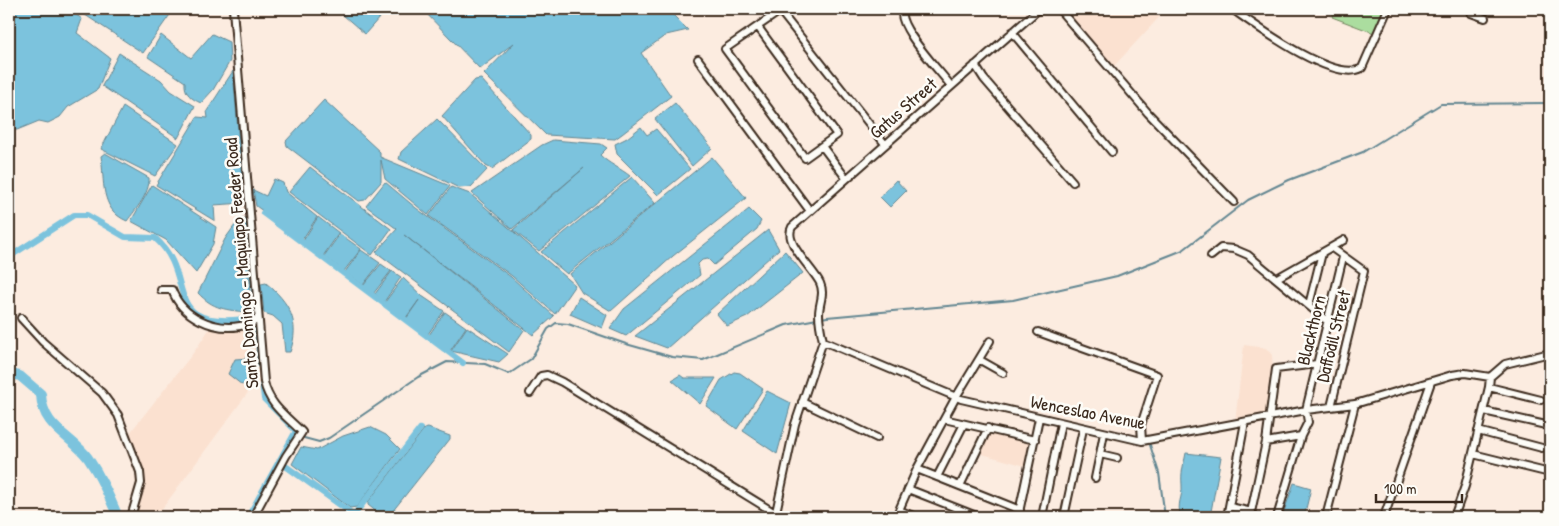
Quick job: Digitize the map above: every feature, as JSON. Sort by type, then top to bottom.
[{"type":"street","name":"Santo Domingo - Maquiapo Feeder Road","points":[[233,9],[255,248],[254,321],[267,396],[302,432],[286,456],[253,517]]},
{"type":"street","points":[[903,9],[901,14],[902,20],[911,35],[951,86]]},
{"type":"street","name":"Gatus Street","points":[[823,341],[819,314],[823,291],[820,283],[792,243],[789,231],[846,178],[1039,9]]},
{"type":"street","points":[[1059,9],[1148,113],[1234,202]]},
{"type":"street","points":[[1232,9],[1309,58],[1334,68],[1358,70],[1362,68],[1388,9]]},
{"type":"street","points":[[1469,9],[1471,13],[1485,18]]},
{"type":"street","points":[[758,27],[837,135],[805,158],[725,49],[780,10],[885,144]]},
{"type":"street","points":[[1012,32],[1112,152]]},
{"type":"street","points":[[698,59],[810,211]]},
{"type":"street","points":[[975,65],[984,79],[1073,182]]},
{"type":"street","points":[[822,146],[846,178]]},
{"type":"street","points":[[1276,278],[1344,240]]},
{"type":"street","points":[[1211,256],[1221,248],[1234,249],[1248,254],[1328,321]]},
{"type":"street","points":[[1332,248],[1343,256]]},
{"type":"street","points":[[1309,305],[1322,253]]},
{"type":"street","name":"Daffodil Street","points":[[1331,407],[1364,271],[1343,256]]},
{"type":"street","name":"Blackthorn","points":[[1277,517],[1300,436],[1308,422],[1306,410],[1343,256]]},
{"type":"street","points":[[160,290],[172,290],[175,298],[184,310],[205,323],[230,328],[254,321]]},
{"type":"street","points":[[21,318],[43,342],[102,393],[118,415],[140,472],[141,483],[131,517]]},
{"type":"street","points":[[1038,332],[1157,375],[1141,425],[1142,441]]},
{"type":"street","points":[[530,393],[541,376],[547,375],[562,382],[775,515],[795,424],[823,341]]},
{"type":"street","name":"Wenceslao Avenue","points":[[823,341],[956,397],[1142,441],[1306,410],[1355,404],[1465,373],[1490,377]]},
{"type":"street","points":[[916,517],[898,514],[908,489],[956,397],[990,342]]},
{"type":"street","points":[[1454,517],[1473,454],[1490,377],[1505,364],[1550,353]]},
{"type":"street","points":[[980,360],[1003,373]]},
{"type":"street","points":[[1230,507],[1251,514],[1266,442],[1276,369],[1317,364]]},
{"type":"street","points":[[1384,517],[1431,382]]},
{"type":"street","points":[[1489,387],[1541,400]]},
{"type":"street","points":[[802,402],[877,438]]},
{"type":"street","points":[[1326,517],[1355,404]]},
{"type":"street","points":[[1484,411],[1550,426]]},
{"type":"street","points":[[917,469],[960,486],[1019,514],[1039,418]]},
{"type":"street","points":[[944,419],[1035,440]]},
{"type":"street","points":[[1227,517],[1246,422]]},
{"type":"street","points":[[1042,517],[1061,423]]},
{"type":"street","points":[[937,477],[964,424]]},
{"type":"street","points":[[960,486],[988,428]]},
{"type":"street","points":[[1064,517],[1083,428]]},
{"type":"street","points":[[1478,431],[1542,448]]},
{"type":"street","points":[[1095,478],[1104,433]]},
{"type":"street","points":[[1266,442],[1300,436]]},
{"type":"street","points":[[1100,454],[1117,458]]},
{"type":"street","points":[[1473,454],[1550,473]]},
{"type":"street","points":[[908,489],[979,517]]},
{"type":"shaded area","points":[[1062,9],[1162,9],[1165,11],[1114,66]]},
{"type":"shaded area","points":[[212,325],[238,325],[253,329],[258,379],[156,517],[126,517],[140,501],[143,480],[129,434],[194,352]]},
{"type":"shaded area","points":[[1244,345],[1266,348],[1272,355],[1273,369],[1268,417],[1235,422]]},
{"type":"shaded area","points":[[989,429],[1033,441],[1026,466],[982,454]]},
{"type":"green space","points":[[1335,9],[1385,9],[1374,33],[1332,17]]},
{"type":"water","points":[[9,9],[68,9],[82,19],[77,33],[110,58],[98,89],[68,107],[60,117],[48,123],[39,121],[17,130],[9,130]]},
{"type":"water","points":[[76,9],[174,9],[143,53]]},
{"type":"water","points":[[336,9],[387,9],[365,34]]},
{"type":"water","points":[[422,9],[667,9],[688,30],[666,35],[641,53],[671,96],[622,134],[615,139],[546,135],[484,74],[514,43],[480,69]]},
{"type":"water","points":[[212,34],[229,42],[230,61],[213,90],[201,103],[189,95],[185,82],[148,57],[161,35],[191,58]]},
{"type":"water","points":[[119,53],[161,80],[171,91],[195,106],[178,138],[102,86]]},
{"type":"water","points":[[233,71],[244,203],[214,205],[215,221],[156,185],[197,117],[208,118],[207,111]]},
{"type":"water","points":[[481,79],[531,135],[531,139],[492,169],[486,166],[442,116],[475,80]]},
{"type":"water","points":[[324,100],[380,152],[380,157],[450,186],[428,215],[385,179],[381,160],[381,182],[365,200],[359,201],[287,146],[286,141]]},
{"type":"water","points":[[675,103],[712,148],[692,166],[655,119]]},
{"type":"water","points":[[123,107],[178,144],[155,176],[101,149]]},
{"type":"water","points":[[437,119],[487,170],[471,187],[459,188],[399,159],[401,152]]},
{"type":"water","points":[[641,127],[647,135],[656,129],[690,169],[658,195],[617,154],[615,144],[627,138]]},
{"type":"water","points":[[553,140],[601,144],[607,148],[600,155],[630,176],[539,251],[513,230],[584,168],[512,229],[472,193],[542,145]]},
{"type":"water","points":[[105,153],[149,178],[145,195],[127,221],[118,216],[112,209],[105,193],[101,156]]},
{"type":"water","points":[[712,157],[746,198],[673,256],[611,311],[582,293],[570,274]]},
{"type":"water","points":[[310,167],[391,229],[372,255],[289,192]]},
{"type":"water","points":[[632,177],[655,203],[567,274],[541,252]]},
{"type":"water","points":[[274,179],[283,183],[286,192],[317,217],[302,240],[256,206],[253,190],[266,196]]},
{"type":"water","points":[[896,180],[906,191],[890,207],[880,197]]},
{"type":"water","points":[[385,182],[416,208],[511,277],[554,316],[533,335],[404,235],[524,330],[509,352],[376,252],[397,229],[366,206]]},
{"type":"water","points":[[152,185],[216,227],[213,244],[196,273],[166,240],[131,221]]},
{"type":"water","points":[[451,187],[470,194],[575,285],[555,314],[512,276],[429,216]]},
{"type":"water","points":[[749,209],[761,221],[757,229],[714,265],[708,259],[702,260],[698,264],[700,275],[626,336],[610,329],[624,309]]},
{"type":"water","points":[[318,217],[339,233],[323,256],[303,241]]},
{"type":"water","points":[[240,218],[247,220],[250,304],[247,312],[220,308],[198,293],[225,239]]},
{"type":"water","points":[[768,230],[779,249],[667,348],[635,336]]},
{"type":"water","points":[[340,234],[361,249],[344,271],[324,256]]},
{"type":"water","points":[[361,250],[380,263],[363,285],[345,272]]},
{"type":"water","points":[[785,251],[803,273],[747,317],[727,326],[717,314]]},
{"type":"water","points":[[381,264],[391,271],[373,294],[363,286]]},
{"type":"water","points":[[392,271],[401,277],[384,302],[375,294]]},
{"type":"water","points":[[403,278],[422,296],[444,311],[428,334],[406,319],[419,300],[405,319],[385,302]]},
{"type":"water","points":[[266,283],[287,305],[291,313],[294,331],[290,352],[285,352],[282,324],[273,316],[264,313],[261,284]]},
{"type":"water","points":[[579,297],[607,315],[602,328],[570,314]]},
{"type":"water","points":[[445,312],[466,327],[450,351],[429,335]]},
{"type":"water","points":[[467,327],[508,354],[499,362],[451,351]]},
{"type":"water","points":[[249,358],[253,382],[242,385],[228,374],[235,359]]},
{"type":"water","points":[[734,372],[740,373],[763,389],[737,429],[706,406],[721,380]]},
{"type":"water","points":[[680,375],[684,378],[716,378],[700,404],[672,380]]},
{"type":"water","points":[[767,391],[791,403],[777,454],[743,431]]},
{"type":"water","points":[[370,427],[386,435],[400,449],[357,507],[350,508],[292,464],[301,447],[317,450],[343,436]]},
{"type":"water","points":[[428,428],[450,436],[450,439],[388,517],[383,517],[368,505],[368,502],[424,429]]},
{"type":"water","points":[[1186,453],[1221,457],[1210,517],[1181,517],[1179,504]]},
{"type":"water","points":[[1294,483],[1311,488],[1304,517],[1282,517]]},
{"type":"waterway","points":[[304,438],[319,442],[329,438],[418,377],[447,362],[485,364],[509,374],[531,359],[548,329],[556,323],[568,324],[626,344],[672,357],[703,360],[786,325],[827,317],[1013,300],[1117,276],[1183,250],[1248,200],[1289,180],[1363,152],[1441,104],[1550,103]]},
{"type":"waterway","points":[[263,213],[463,363]]},
{"type":"waterway","points":[[9,257],[74,215],[87,215],[125,237],[155,238],[168,253],[176,269],[184,298],[191,309],[203,317],[223,320],[254,318]]},
{"type":"waterway","points":[[252,270],[260,365]]},
{"type":"waterway","points":[[9,377],[12,374],[20,376],[41,394],[46,415],[58,430],[88,458],[101,479],[118,517]]},
{"type":"waterway","points":[[248,517],[296,431],[264,399],[262,382]]},
{"type":"waterway","points":[[278,463],[287,467],[354,515],[420,429]]},
{"type":"waterway","points":[[1150,445],[1159,473],[1165,517]]}]
